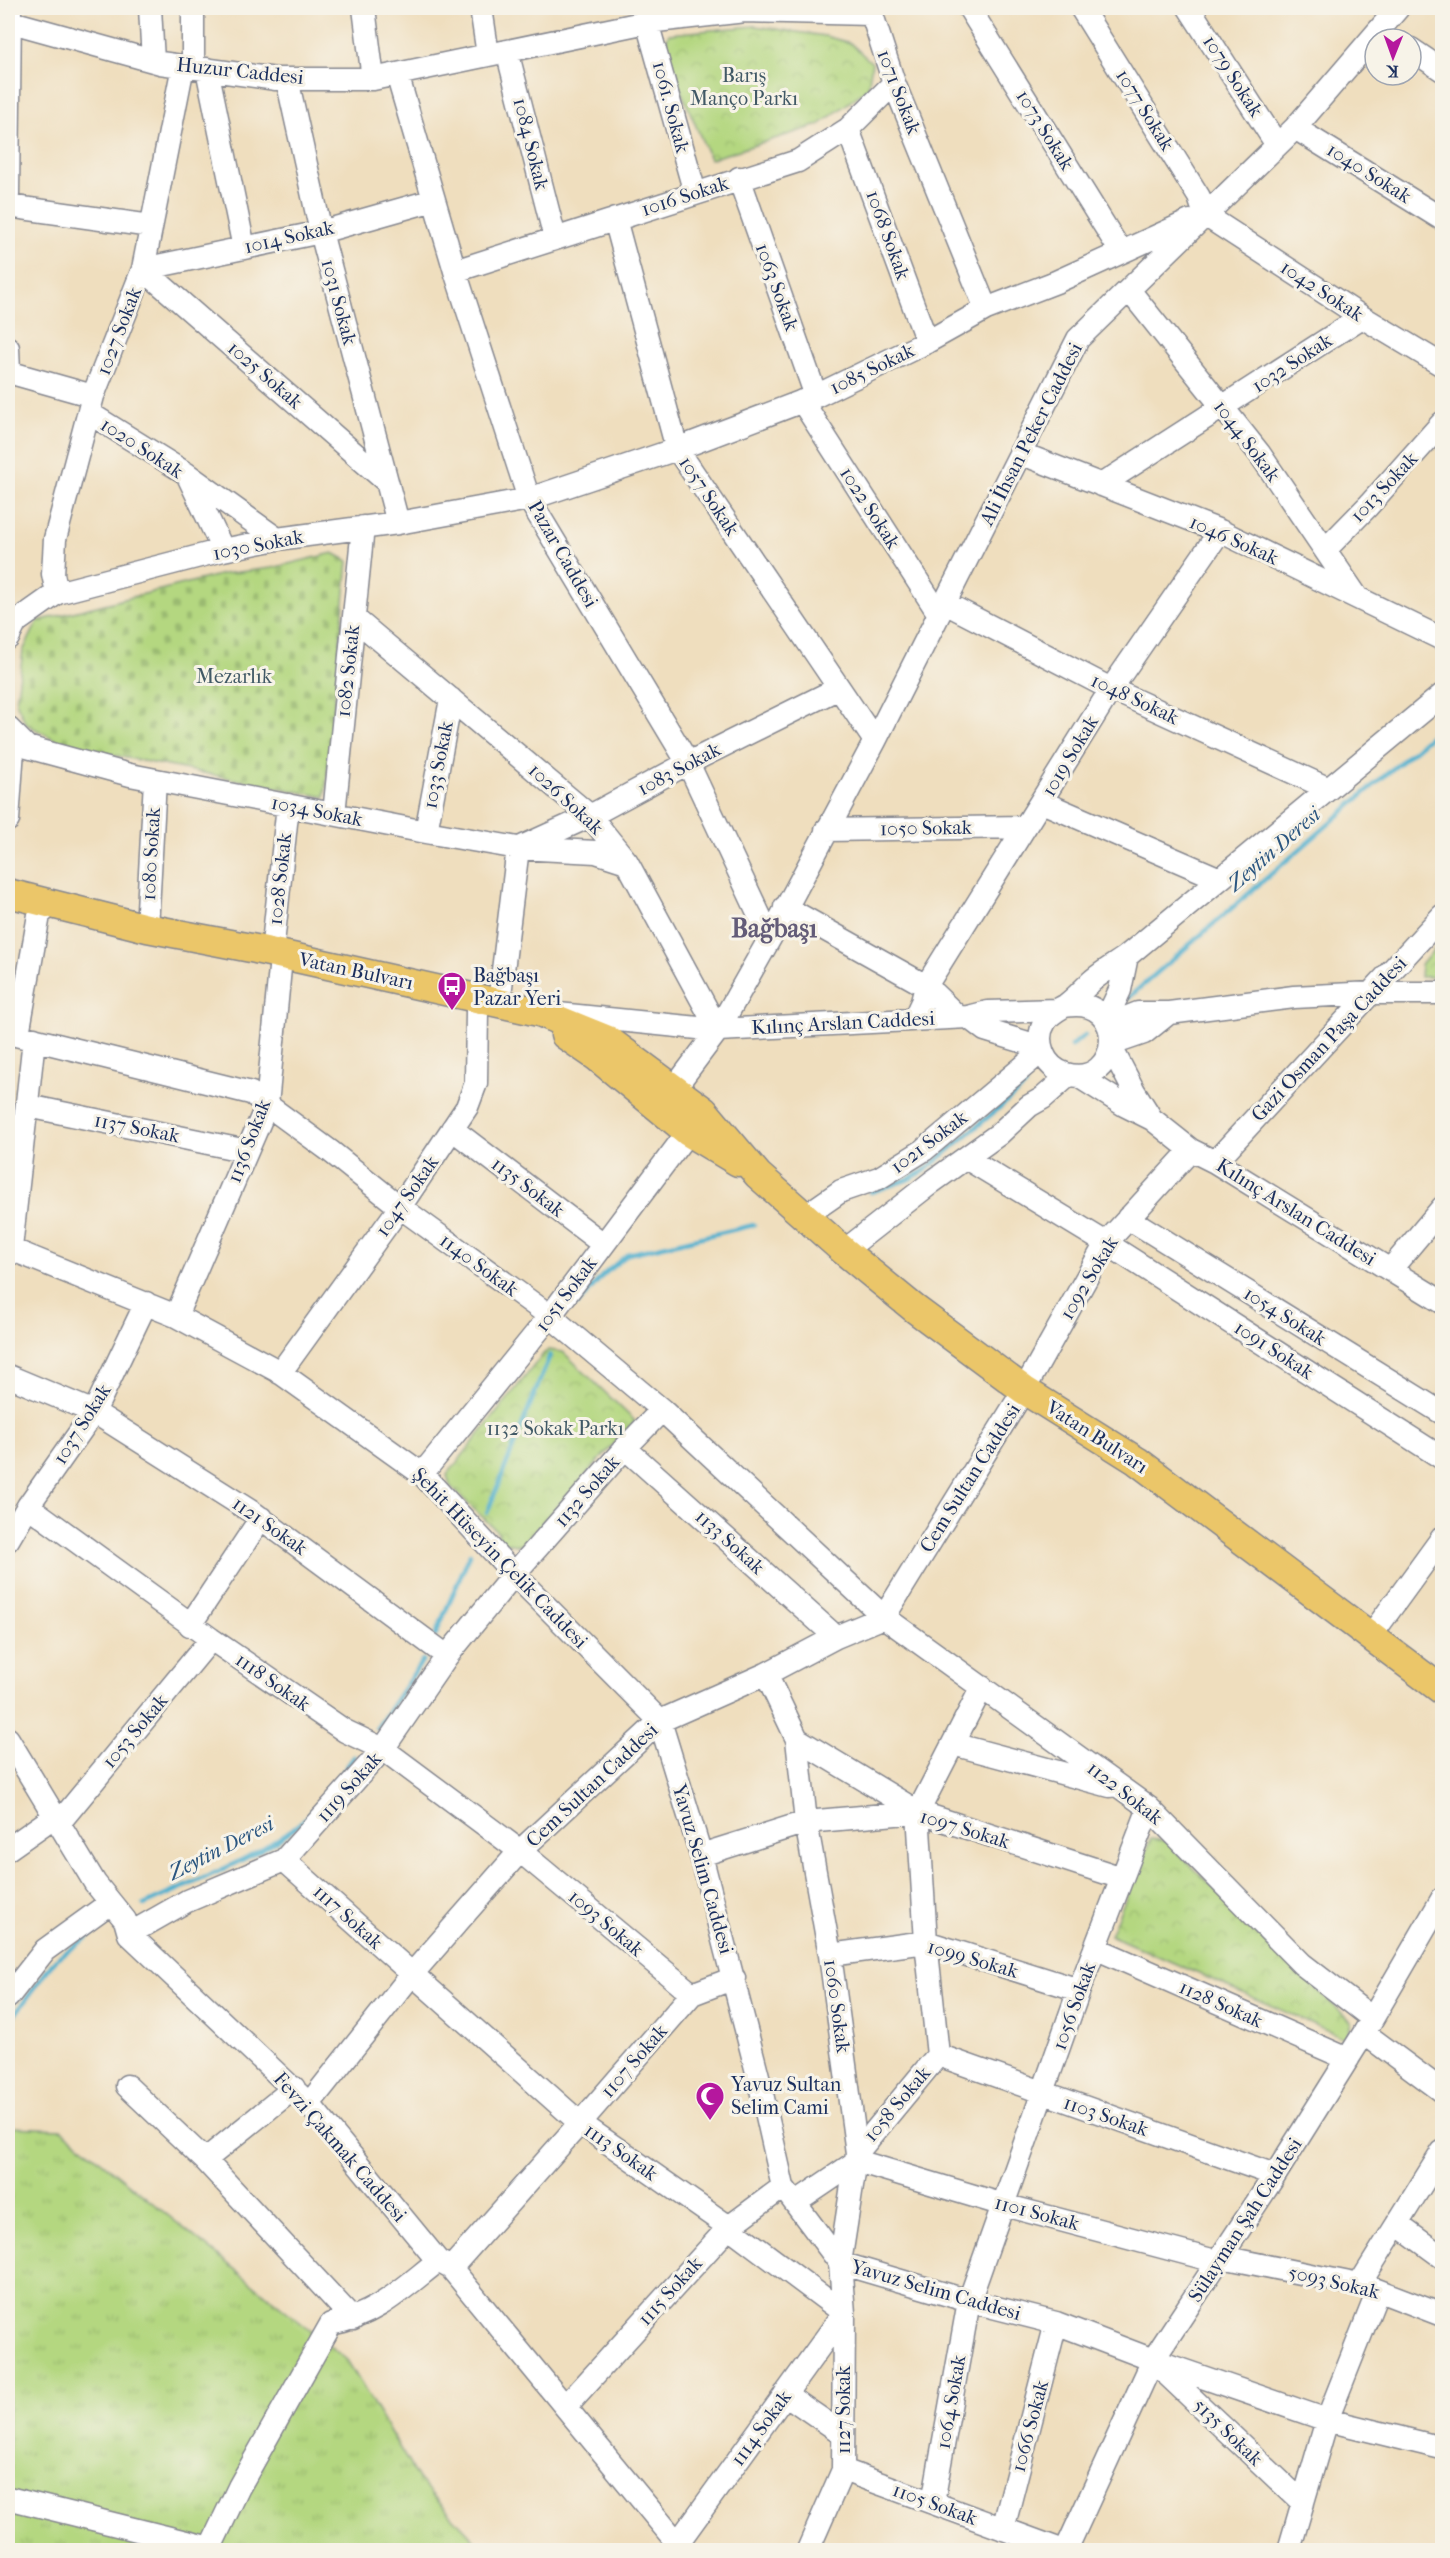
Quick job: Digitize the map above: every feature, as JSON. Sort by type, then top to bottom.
[{"type":"main road","name":"Vatan Bulvarı","points":[[8,893],[46,909],[486,1004],[539,1012],[608,1040],[666,1099]]},
{"type":"main road","name":"Vatan Bulvarı","points":[[8,909],[46,909],[147,928],[279,959]]},
{"type":"main road","name":"Vatan Bulvarı","points":[[486,1004],[563,1034],[666,1099],[696,1121],[844,1251],[915,1309],[1024,1390],[1137,1461],[1443,1690]]},
{"type":"street","points":[[150,8],[153,62]]},
{"type":"street","points":[[193,8],[194,67],[244,248]]},
{"type":"street","points":[[364,8],[373,79]]},
{"type":"street","name":"1084 Sokak","points":[[481,8],[498,53],[555,238]]},
{"type":"street","name":"1073 Sokak","points":[[969,8],[1121,252]]},
{"type":"street","name":"1077 Sokak","points":[[1081,8],[1199,197],[1205,214]]},
{"type":"street","name":"1079 Sokak","points":[[1189,8],[1277,145]]},
{"type":"street","name":"Ali İhsan Peker Caddesi","points":[[1390,27],[1398,8]]},
{"type":"street","name":"1071 Sokak","points":[[627,18],[745,9],[870,11],[894,83],[986,309]]},
{"type":"street","points":[[8,195],[9,16]]},
{"type":"street","name":"Huzur Caddesi","points":[[9,16],[153,62],[287,79],[373,79],[498,53],[627,18]]},
{"type":"street","name":"1061. Sokak","points":[[627,18],[694,193]]},
{"type":"street","points":[[1423,57],[1443,70]]},
{"type":"street","name":"Ali İhsan Peker Caddesi","points":[[666,1099],[717,1030],[770,938],[785,906],[875,741],[1078,339],[1295,128],[1363,59]]},
{"type":"street","name":"1027 Sokak","points":[[57,594],[53,574],[56,539],[91,405],[143,269],[151,226],[194,67]]},
{"type":"street","name":"Pazar Caddesi","points":[[397,74],[455,271],[529,499],[688,763],[770,938]]},
{"type":"street","name":"1031 Sokak","points":[[287,79],[321,232],[398,523]]},
{"type":"street","name":"1016 Sokak","points":[[455,271],[739,178],[798,161],[848,129],[894,83]]},
{"type":"street","name":"1040 Sokak","points":[[1295,128],[1443,219]]},
{"type":"street","name":"1068 Sokak","points":[[848,129],[927,342]]},
{"type":"street","name":"1063 Sokak","points":[[739,178],[809,399]]},
{"type":"street","name":"1014 Sokak","points":[[143,269],[321,232],[434,200]]},
{"type":"street","points":[[8,206],[151,226]]},
{"type":"street","name":"1085 Sokak","points":[[529,499],[676,449],[809,399],[927,342],[986,309],[1205,214]]},
{"type":"street","name":"1042 Sokak","points":[[1205,214],[1362,318],[1443,365]]},
{"type":"street","name":"1057 Sokak","points":[[615,219],[676,449],[875,741]]},
{"type":"street","name":"1025 Sokak","points":[[143,269],[387,482]]},
{"type":"street","name":"1044 Sokak","points":[[1129,290],[1259,453],[1358,598]]},
{"type":"street","name":"1032 Sokak","points":[[1101,485],[1362,318]]},
{"type":"street","points":[[8,348],[8,372]]},
{"type":"street","name":"1020 Sokak","points":[[8,372],[91,405],[187,474],[223,550]]},
{"type":"street","name":"1022 Sokak","points":[[809,399],[942,609]]},
{"type":"street","name":"1013 Sokak","points":[[1325,550],[1443,423]]},
{"type":"street","name":"1046 Sokak","points":[[1020,453],[1220,531],[1443,639]]},
{"type":"street","points":[[187,474],[277,540]]},
{"type":"street","name":"1030 Sokak","points":[[10,627],[57,594],[223,550],[398,523],[529,499]]},
{"type":"street","name":"1082 Sokak","points":[[334,814],[363,527]]},
{"type":"street","name":"1019 Sokak","points":[[914,1019],[926,986],[1111,688],[1220,531]]},
{"type":"street","name":"1048 Sokak","points":[[942,609],[1327,788]]},
{"type":"street","name":"1026 Sokak","points":[[354,618],[590,816],[627,862],[717,1030]]},
{"type":"street","name":"1083 Sokak","points":[[518,848],[590,816],[688,763],[839,688]]},
{"type":"street","points":[[1029,1106],[1044,1054],[1041,1032],[1044,1023],[1095,978],[1127,956],[1443,694]]},
{"type":"street","name":"1033 Sokak","points":[[426,832],[451,699]]},
{"type":"street","points":[[8,820],[11,731]]},
{"type":"street","name":"1034 Sokak","points":[[11,731],[27,747],[155,780],[518,848],[596,852],[627,862]]},
{"type":"street","name":"1080 Sokak","points":[[147,928],[155,780]]},
{"type":"street","points":[[1042,802],[1220,879]]},
{"type":"street","name":"1028 Sokak","points":[[279,959],[288,806]]},
{"type":"street","name":"1050 Sokak","points":[[826,830],[1025,827]]},
{"type":"street","name":"1047 Sokak","points":[[280,1373],[400,1208],[467,1107],[476,1083],[486,1004],[518,848]]},
{"type":"street","points":[[785,906],[926,986],[963,1017],[985,1030],[1044,1054],[1060,1072],[1073,1075]]},
{"type":"street","points":[[9,1248],[27,1106],[20,1035],[46,909]]},
{"type":"street","name":"Gazi Osman Paşa Caddesi","points":[[1215,1162],[1443,916]]},
{"type":"street","points":[[844,1251],[999,1134],[1029,1106],[1073,1075],[1096,1070],[1103,1064],[1127,956]]},
{"type":"street","name":"1136 Sokak","points":[[176,1316],[267,1105],[279,959]]},
{"type":"street","points":[[1109,1034],[1144,1033],[1169,1013],[1294,997],[1372,993],[1443,993]]},
{"type":"street","points":[[1060,1008],[1083,1005],[1092,1008],[1109,1034]]},
{"type":"street","name":"Kılınç Arslan Caddesi","points":[[539,1012],[717,1030],[963,1017],[988,1012],[1060,1008]]},
{"type":"street","name":"Kılınç Arslan Caddesi","points":[[1109,1034],[1134,1091],[1152,1119]]},
{"type":"street","name":"1140 Sokak","points":[[20,1035],[252,1093],[330,1151],[400,1208],[550,1316],[662,1410],[884,1617]]},
{"type":"street","name":"1021 Sokak","points":[[805,1216],[842,1191],[879,1178],[924,1150],[1044,1054]]},
{"type":"street","name":"Kılınç Arslan Caddesi","points":[[1073,1075],[1152,1119],[1191,1150],[1215,1162],[1443,1302]]},
{"type":"street","name":"1137 Sokak","points":[[27,1106],[247,1151]]},
{"type":"street","name":"1051 Sokak","points":[[422,1474],[550,1316],[696,1121]]},
{"type":"street","name":"1135 Sokak","points":[[452,1129],[603,1244]]},
{"type":"street","name":"1092 Sokak","points":[[1024,1390],[1106,1242],[1191,1150]]},
{"type":"street","name":"1091 Sokak","points":[[966,1158],[1106,1242],[1443,1458]]},
{"type":"street","points":[[1390,1270],[1443,1208]]},
{"type":"street","name":"1054 Sokak","points":[[1128,1218],[1443,1413]]},
{"type":"street","name":"Şehit Hüseyin Çelik Caddesi","points":[[9,1248],[176,1316],[280,1373],[422,1474],[514,1574],[660,1721]]},
{"type":"street","name":"1037 Sokak","points":[[8,1540],[90,1410],[146,1304]]},
{"type":"street","name":"1121 Sokak","points":[[8,1376],[90,1410],[261,1518],[447,1656]]},
{"type":"street","name":"Cem Sultan Caddesi","points":[[205,2160],[301,2096],[520,1851],[660,1721],[765,1674],[836,1637],[884,1617],[1024,1390]]},
{"type":"street","name":"1132 Sokak","points":[[514,1574],[625,1448],[662,1410]]},
{"type":"street","name":"1133 Sokak","points":[[625,1448],[836,1637]]},
{"type":"street","name":"1118 Sokak","points":[[28,1506],[211,1640],[345,1731],[383,1749],[520,1851]]},
{"type":"street","points":[[190,1625],[261,1518]]},
{"type":"street","points":[[1370,1637],[1443,1538]]},
{"type":"street","name":"1119 Sokak","points":[[129,1934],[187,1901],[284,1860],[383,1749],[447,1656],[514,1574]]},
{"type":"street","name":"1122 Sokak","points":[[884,1617],[1149,1808],[1302,1964],[1443,2091]]},
{"type":"street","name":"1053 Sokak","points":[[8,1849],[57,1820],[211,1640]]},
{"type":"street","points":[[765,1674],[797,1739],[918,1812]]},
{"type":"street","points":[[938,2055],[926,1942],[918,1812],[982,1688]]},
{"type":"street","name":"Yavuz Selim Caddesi","points":[[660,1721],[701,1855],[789,2195],[840,2263],[969,2301],[1056,2323],[1153,2360],[1327,2420],[1443,2448]]},
{"type":"street","name":"Fevzi Çakmak Caddesi","points":[[8,1739],[110,1903],[125,1920],[129,1934],[301,2096],[566,2406],[680,2547]]},
{"type":"street","name":"1060 Sokak","points":[[797,1739],[806,1822],[830,1955],[857,2157],[840,2263]]},
{"type":"street","points":[[953,1744],[1123,1789]]},
{"type":"street","name":"1056 Sokak","points":[[1004,2205],[1079,1990],[1149,1808]]},
{"type":"street","name":"1097 Sokak","points":[[701,1855],[806,1822],[918,1812],[1122,1878]]},
{"type":"street","name":"1093 Sokak","points":[[520,1851],[692,1994]]},
{"type":"street","name":"1117 Sokak","points":[[284,1860],[412,1974]]},
{"type":"street","name":"Sülayman Şah Caddesi","points":[[1064,2550],[1153,2360],[1221,2259],[1348,2059],[1443,1899]]},
{"type":"street","points":[[8,1997],[45,1950],[110,1903]]},
{"type":"street","name":"1099 Sokak","points":[[830,1955],[926,1942],[1079,1990]]},
{"type":"street","name":"1128 Sokak","points":[[1095,1948],[1348,2059]]},
{"type":"street","name":"1113 Sokak","points":[[412,1974],[580,2123],[729,2227],[844,2313]]},
{"type":"street","name":"1107 Sokak","points":[[209,2549],[239,2487],[331,2324],[354,2319],[379,2307],[444,2264],[580,2123],[692,1994],[734,1978]]},
{"type":"street","name":"1103 Sokak","points":[[938,2055],[1275,2175]]},
{"type":"street","name":"1058 Sokak","points":[[857,2157],[938,2055]]},
{"type":"street","points":[[127,2086],[205,2160],[354,2319]]},
{"type":"street","points":[[1289,2550],[1369,2288],[1397,2224],[1443,2152]]},
{"type":"street","name":"1115 Sokak","points":[[566,2406],[729,2227],[857,2157]]},
{"type":"street","name":"1101 Sokak","points":[[857,2157],[1004,2205],[1221,2259]]},
{"type":"street","name":"1064 Sokak","points":[[933,2502],[969,2301],[1004,2205]]},
{"type":"street","points":[[1397,2224],[1443,2257]]},
{"type":"street","name":"5093 Sokak","points":[[1221,2259],[1369,2288],[1443,2315]]},
{"type":"street","name":"1127 Sokak","points":[[808,2550],[843,2470],[844,2313],[840,2263]]},
{"type":"street","name":"1114 Sokak","points":[[680,2547],[785,2394],[844,2313]]},
{"type":"street","name":"1066 Sokak","points":[[1003,2529],[1056,2323]]},
{"type":"street","name":"5135 Sokak","points":[[1153,2360],[1303,2503]]},
{"type":"street","points":[[785,2394],[843,2434]]},
{"type":"street","name":"1105 Sokak","points":[[843,2470],[1064,2550]]},
{"type":"street","points":[[8,2498],[209,2549]]},
{"type":"green space","name":"Barış Manço Parkı","points":[[755,26],[825,36],[850,43],[872,63],[868,88],[819,125],[710,159],[663,48],[669,34]]},
{"type":"green space","name":"Mezarlık","points":[[333,553],[348,561],[325,797],[67,746],[26,724],[16,702],[23,651],[38,621],[223,574],[272,568]]},
{"type":"green space","points":[[1442,940],[1442,977],[1420,977],[1421,965]]},
{"type":"green space","name":"1132 Sokak Parkı","points":[[549,1350],[563,1352],[635,1421],[521,1546],[496,1541],[499,1533],[450,1486],[447,1475],[544,1353]]},
{"type":"green space","points":[[1151,1839],[1166,1841],[1351,2022],[1347,2039],[1110,1935]]},
{"type":"green space","points":[[8,2127],[61,2129],[347,2360],[420,2482],[484,2550],[8,2550]]},
{"type":"waterway","name":"Zeytin Deresi","points":[[1128,998],[1442,726]]},
{"type":"waterway","name":"Zeytin Deresi","points":[[1071,1046],[1085,1035]]},
{"type":"waterway","name":"Zeytin Deresi","points":[[871,1192],[909,1179],[924,1171],[1025,1086]]},
{"type":"waterway","name":"Zeytin Deresi","points":[[577,1305],[603,1275],[628,1254],[754,1225]]},
{"type":"waterway","name":"Zeytin Deresi","points":[[487,1513],[550,1355]]},
{"type":"waterway","name":"Zeytin Deresi","points":[[435,1636],[470,1554]]},
{"type":"waterway","name":"Zeytin Deresi","points":[[377,1728],[423,1660]]},
{"type":"waterway","name":"Zeytin Deresi","points":[[144,1905],[271,1844],[313,1811],[354,1757]]},
{"type":"waterway","name":"Zeytin Deresi","points":[[8,2024],[55,1960],[105,1925]]},
{"type":"place","name":"Bağbaşı Pazar Yeri","points":[[452,1012]]},
{"type":"place","name":"Yavuz Sultan Selim Cami","points":[[710,2122]]},
{"type":"district","name":"Bağbaşı","points":[[774,928]]}]
